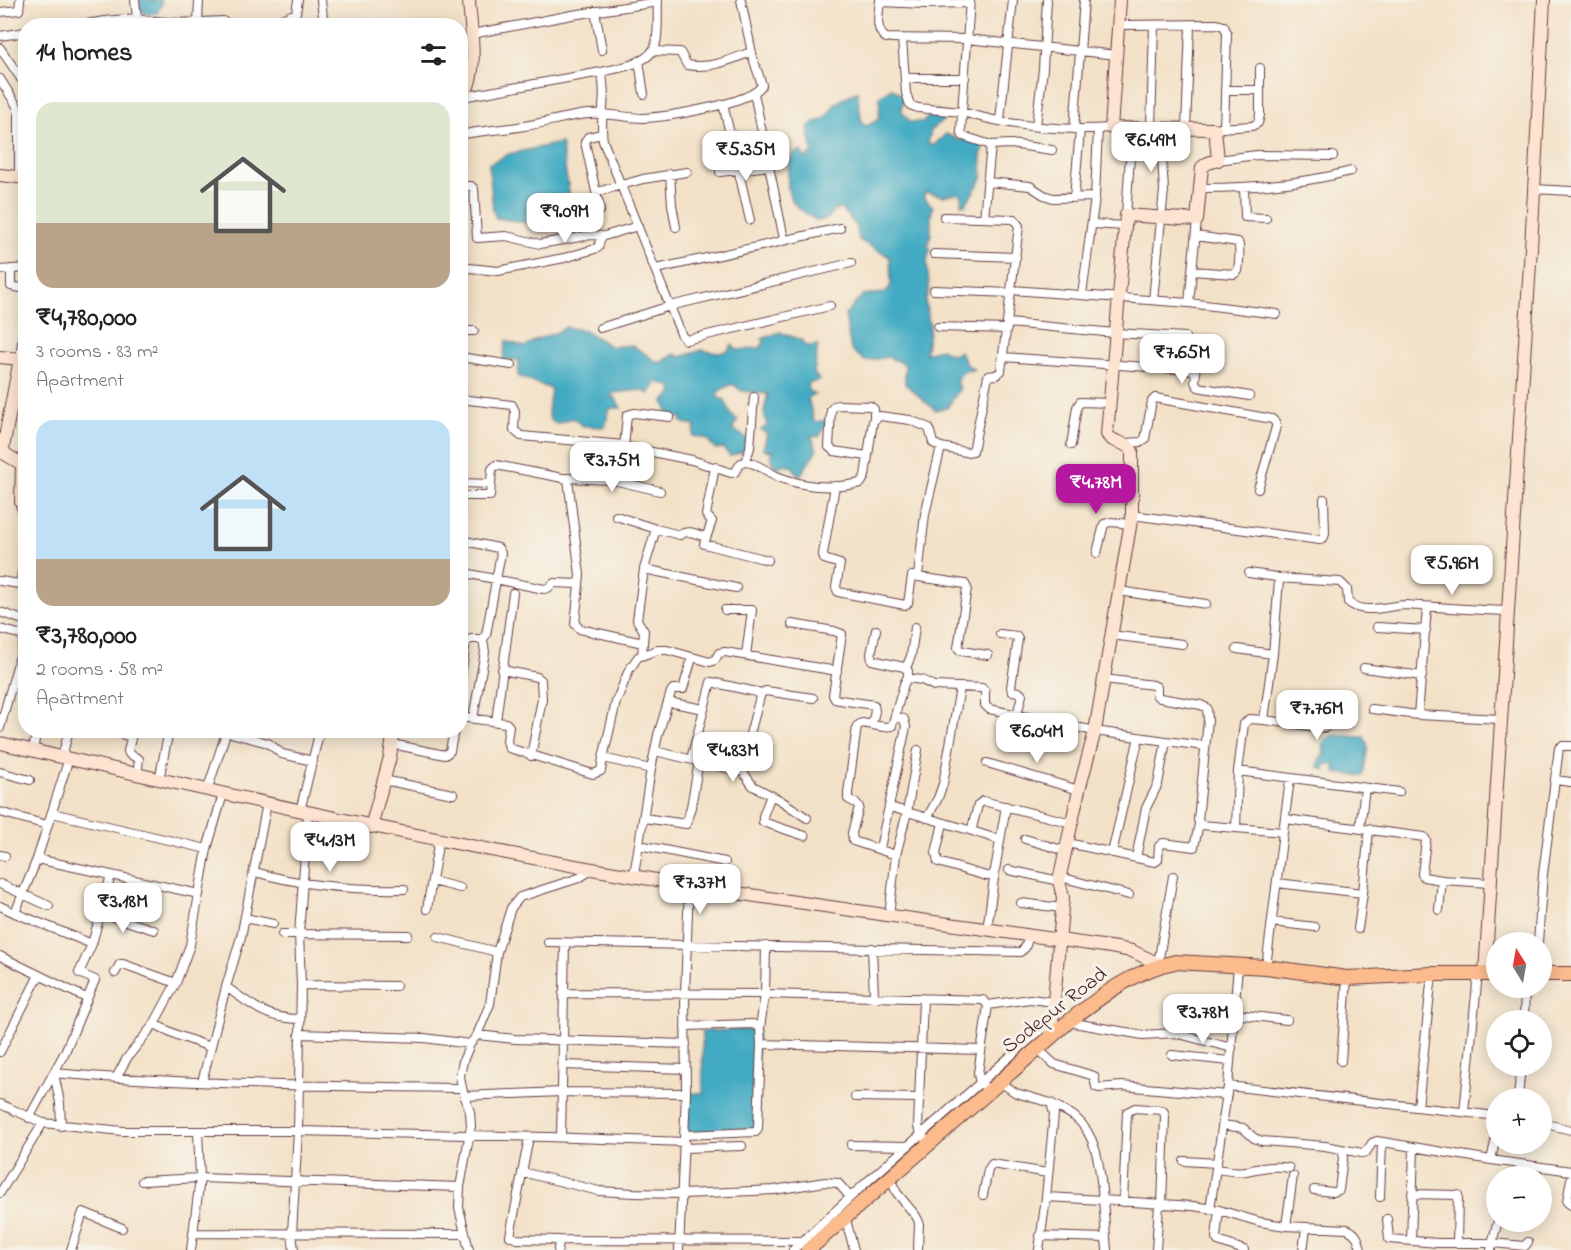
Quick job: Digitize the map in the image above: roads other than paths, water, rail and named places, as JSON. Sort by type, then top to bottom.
[{"type":"main road","name":"Sodepur Road","points":[[809,1244],[890,1179],[927,1138],[985,1088],[1000,1082],[1051,1036],[1111,989],[1159,965],[1175,962],[1266,967],[1347,978],[1486,974]]},
{"type":"main road","points":[[1552,974],[1571,974]]},
{"type":"street","points":[[0,12],[19,9],[20,0]]},
{"type":"street","points":[[135,0],[137,18]]},
{"type":"street","points":[[198,18],[199,0]]},
{"type":"street","points":[[287,18],[298,10],[298,0]]},
{"type":"street","points":[[321,0],[323,18]]},
{"type":"street","points":[[468,90],[472,79],[469,0]]},
{"type":"street","points":[[468,133],[525,126],[583,114],[603,113],[644,118],[683,113],[723,104],[754,93],[762,85],[741,0]]},
{"type":"street","points":[[1000,120],[1013,0]]},
{"type":"street","points":[[1036,126],[1047,0]]},
{"type":"street","points":[[1074,198],[1084,0]]},
{"type":"street","points":[[1082,295],[1104,128],[1117,55],[1120,0]]},
{"type":"street","points":[[1488,932],[1544,0]]},
{"type":"street","points":[[468,97],[601,72],[639,61],[653,51],[656,42],[658,1],[472,34]]},
{"type":"street","points":[[1052,150],[1011,144],[991,146],[988,143],[963,136],[961,132],[962,112],[968,39],[970,1],[880,1],[879,32],[886,38],[968,39],[1009,42],[1117,55]]},
{"type":"street","points":[[595,11],[602,50]]},
{"type":"street","points":[[1119,25],[1221,25],[1226,29],[1225,90],[1218,160]]},
{"type":"street","points":[[1153,300],[1164,182],[1155,128],[1154,25]]},
{"type":"street","points":[[1186,129],[1190,26]]},
{"type":"street","points":[[0,36],[18,33]]},
{"type":"street","points":[[902,39],[906,98],[910,105],[1060,130],[1252,126],[1258,123],[1260,68]]},
{"type":"street","points":[[0,48],[18,75]]},
{"type":"street","points":[[653,51],[680,52],[687,64],[705,66],[752,52]]},
{"type":"street","points":[[639,61],[644,94]]},
{"type":"street","points":[[601,72],[605,88],[602,134],[620,185],[682,336],[689,340],[830,306]]},
{"type":"street","points":[[905,78],[965,78]]},
{"type":"street","points":[[0,79],[18,110]]},
{"type":"street","points":[[1225,90],[1260,90]]},
{"type":"street","points":[[754,93],[784,237],[782,241]]},
{"type":"street","points":[[723,104],[750,220]]},
{"type":"street","points":[[1051,1036],[1062,908],[1060,879],[1079,790],[1095,731],[1131,520],[1133,458],[1131,448],[1108,436],[1132,128]]},
{"type":"street","points":[[574,218],[600,210],[585,142],[588,137],[602,134]]},
{"type":"street","points":[[984,218],[991,146]]},
{"type":"street","points":[[1189,303],[1202,167],[1218,160],[1257,155],[1333,156]]},
{"type":"street","points":[[720,172],[769,166]]},
{"type":"street","points":[[1201,188],[1295,182],[1351,171]]},
{"type":"street","points":[[597,192],[620,185],[687,172]]},
{"type":"street","points":[[670,174],[672,209],[676,227]]},
{"type":"street","points":[[0,175],[18,177]]},
{"type":"street","points":[[988,182],[1030,186],[1048,197],[1095,197]]},
{"type":"street","points":[[468,186],[474,189],[477,238],[506,236],[540,244],[591,235],[603,236],[638,226]]},
{"type":"street","points":[[1244,187],[1245,217],[1266,218]]},
{"type":"street","points":[[1534,189],[1571,192]]},
{"type":"street","points":[[874,418],[885,416],[910,420],[929,428],[933,443],[941,447],[966,452],[973,451],[988,376],[999,374],[1003,357],[1019,226],[1017,221],[944,217]]},
{"type":"street","points":[[1092,224],[1161,217],[1197,219]]},
{"type":"street","points":[[656,269],[840,228]]},
{"type":"street","points":[[468,268],[498,271],[564,258],[598,248],[599,239],[603,236]]},
{"type":"street","points":[[1192,271],[1234,274],[1238,271],[1238,242],[1196,236]]},
{"type":"street","points":[[934,254],[1016,257]]},
{"type":"street","points":[[600,328],[670,306],[851,263]]},
{"type":"street","points":[[11,269],[11,286],[18,287]]},
{"type":"street","points":[[0,270],[18,269]]},
{"type":"street","points":[[934,290],[1082,295],[1189,303],[1277,314]]},
{"type":"street","points":[[938,327],[1007,326],[1185,337]]},
{"type":"street","points":[[468,331],[474,331]]},
{"type":"street","points":[[0,357],[18,359]]},
{"type":"street","points":[[1003,357],[1192,370],[1196,373],[1197,387],[1249,396]]},
{"type":"street","points":[[468,358],[512,365]]},
{"type":"street","points":[[18,376],[5,416],[3,448],[5,454],[18,461]]},
{"type":"street","points":[[468,400],[512,405],[515,411],[514,429],[521,436],[639,448],[692,460],[733,473],[741,463],[745,462],[750,448],[754,397]]},
{"type":"street","points":[[1124,444],[1141,442],[1145,439],[1152,401],[1155,398],[1272,419],[1276,427],[1258,489]]},
{"type":"street","points":[[1071,445],[1080,402],[1110,404]]},
{"type":"street","points":[[745,462],[801,485],[815,487],[861,483],[865,476],[874,409],[870,406],[837,405],[831,410],[829,447],[834,451],[867,456]]},
{"type":"street","points":[[617,481],[624,447],[627,415],[634,413],[670,417]]},
{"type":"street","points":[[918,576],[925,514],[941,447]]},
{"type":"street","points":[[468,496],[488,497],[492,469],[500,465],[567,478],[617,481],[660,491]]},
{"type":"street","points":[[714,467],[706,516],[712,521],[703,542],[768,560]]},
{"type":"street","points":[[567,478],[570,482],[575,544],[580,568],[575,620],[577,627],[643,643]]},
{"type":"street","points":[[468,483],[491,484]]},
{"type":"street","points":[[835,486],[823,554],[824,559],[840,564],[836,588],[838,592],[905,605],[908,603],[911,577],[918,576],[966,586],[958,648],[961,651],[988,655]]},
{"type":"street","points":[[1097,553],[1104,524],[1131,520],[1320,540],[1324,537],[1324,499]]},
{"type":"street","points":[[616,516],[680,535],[686,531],[705,537]]},
{"type":"street","points":[[642,655],[644,631],[637,620],[645,569],[656,529]]},
{"type":"street","points":[[468,542],[500,549],[486,635],[483,639],[485,652],[473,718]]},
{"type":"street","points":[[645,569],[736,588]]},
{"type":"street","points":[[1249,573],[1278,578],[1340,582],[1347,589],[1348,602],[1354,606],[1382,609],[1401,605],[1508,611]]},
{"type":"street","points":[[468,574],[544,589],[554,583],[579,584]]},
{"type":"street","points":[[1264,720],[1273,654],[1278,578]]},
{"type":"street","points":[[0,581],[18,583]]},
{"type":"street","points":[[1119,591],[1206,604]]},
{"type":"street","points":[[496,721],[513,593]]},
{"type":"street","points":[[1418,715],[1427,608]]},
{"type":"street","points":[[725,610],[752,610],[746,655]]},
{"type":"street","points":[[0,612],[18,618]]},
{"type":"street","points":[[792,624],[842,634],[834,697],[874,705],[872,724]]},
{"type":"street","points":[[896,855],[852,840],[859,807],[848,797],[857,726],[862,723],[889,727],[894,723],[904,684],[908,678],[906,668],[911,656],[915,627]]},
{"type":"street","points":[[1377,627],[1426,630]]},
{"type":"street","points":[[0,629],[18,634]]},
{"type":"street","points":[[876,630],[872,660],[906,668]]},
{"type":"street","points":[[1000,634],[1016,636],[1018,639],[1011,687],[1012,691],[1022,695],[1017,715]]},
{"type":"street","points":[[1112,635],[1182,644]]},
{"type":"street","points":[[468,639],[483,639]]},
{"type":"street","points":[[468,718],[496,721],[509,726],[507,741],[509,748],[596,774],[600,771],[616,702],[634,661],[642,655],[662,649],[710,662],[715,660],[718,653],[746,655],[837,671]]},
{"type":"street","points":[[1237,649],[1273,654]]},
{"type":"street","points":[[634,875],[651,769],[668,702],[672,690],[683,688],[692,658]]},
{"type":"street","points":[[0,728],[18,662]]},
{"type":"street","points":[[1364,668],[1422,676]]},
{"type":"street","points":[[502,670],[537,676],[541,680],[540,709],[531,756]]},
{"type":"street","points":[[908,678],[922,680],[934,686],[982,688],[985,691],[987,708],[1017,715],[1095,731],[1204,746]]},
{"type":"street","points":[[1025,839],[1157,861],[1159,846],[1163,843],[1194,847],[1199,824],[1208,720],[1207,708],[1160,698],[1153,685],[1104,679]]},
{"type":"street","points":[[644,818],[686,824],[692,807],[695,760],[710,684],[713,682],[761,693],[766,691],[813,698]]},
{"type":"street","points":[[927,818],[943,784],[960,688]]},
{"type":"street","points":[[740,771],[761,693]]},
{"type":"street","points":[[1236,828],[1238,771],[1245,722],[1249,719],[1264,720],[1325,728],[1329,722],[1332,701]]},
{"type":"street","points":[[668,702],[704,709]]},
{"type":"street","points":[[1372,709],[1418,715],[1501,718]]},
{"type":"street","points":[[880,848],[906,724],[904,719],[896,717]]},
{"type":"street","points":[[1112,853],[1139,737]]},
{"type":"street","points":[[33,750],[35,738]]},
{"type":"street","points":[[15,913],[37,859],[52,813],[68,738]]},
{"type":"street","points":[[131,738],[128,753],[139,759],[137,775]]},
{"type":"street","points":[[159,780],[167,738]]},
{"type":"street","points":[[207,791],[225,738]]},
{"type":"street","points":[[251,738],[268,743],[282,754],[313,761]]},
{"type":"street","points":[[294,1250],[292,1233],[298,1131],[301,985],[299,934],[304,812],[318,738]]},
{"type":"street","points":[[371,827],[393,738]]},
{"type":"street","points":[[392,744],[445,755],[450,751],[452,738]]},
{"type":"street","points":[[1136,858],[1146,808],[1158,784],[1166,741]]},
{"type":"street","points":[[0,743],[371,827],[593,869],[889,916],[1132,951],[1159,965],[1173,876]]},
{"type":"street","points":[[1539,932],[1558,748],[1571,746]]},
{"type":"street","points":[[889,916],[896,855],[907,812],[918,750]]},
{"type":"street","points":[[655,751],[740,771],[748,776],[753,786],[807,818]]},
{"type":"street","points":[[603,758],[651,769]]},
{"type":"street","points":[[987,763],[1079,790]]},
{"type":"street","points":[[1238,771],[1399,792]]},
{"type":"street","points":[[0,772],[30,780]]},
{"type":"street","points":[[1266,967],[1290,779]]},
{"type":"street","points":[[384,780],[453,794]]},
{"type":"street","points":[[1556,780],[1571,782]]},
{"type":"street","points":[[1358,929],[1363,893],[1365,788]]},
{"type":"street","points":[[116,1078],[127,1058],[154,1024],[176,983],[190,945],[207,849],[223,794]]},
{"type":"street","points":[[771,795],[762,816],[763,822],[805,836]]},
{"type":"street","points":[[969,830],[972,828],[979,802],[986,801],[1072,823]]},
{"type":"street","points":[[202,1082],[245,918],[267,803]]},
{"type":"street","points":[[987,930],[1006,806]]},
{"type":"street","points":[[890,807],[1000,840]]},
{"type":"street","points":[[0,812],[47,825]]},
{"type":"street","points":[[52,813],[207,849]]},
{"type":"street","points":[[1285,819],[1424,837],[1426,840],[1422,874],[1424,877],[1490,883]]},
{"type":"street","points":[[943,823],[936,853],[938,862],[986,876],[992,876],[995,870]]},
{"type":"street","points":[[1199,824],[1283,832]]},
{"type":"street","points":[[427,909],[439,839]]},
{"type":"street","points":[[639,845],[725,862]]},
{"type":"street","points":[[37,859],[199,894]]},
{"type":"street","points":[[469,1250],[459,1208],[460,1187],[470,1135],[470,1112],[460,1076],[470,1044],[477,1035],[490,1004],[497,952],[511,908],[515,901],[530,892],[579,878],[593,869]]},
{"type":"street","points":[[1009,870],[1128,895]]},
{"type":"street","points":[[255,872],[302,883],[354,888],[404,889]]},
{"type":"street","points":[[29,1118],[65,1052],[95,980],[79,973],[92,944],[111,875]]},
{"type":"street","points":[[1439,910],[1442,880]]},
{"type":"street","points":[[432,881],[460,888]]},
{"type":"street","points":[[1277,883],[1363,893]]},
{"type":"street","points":[[0,884],[49,906]]},
{"type":"street","points":[[679,1246],[685,1142],[685,994],[689,884]]},
{"type":"street","points":[[1021,903],[1062,908]]},
{"type":"street","points":[[0,906],[92,944]]},
{"type":"street","points":[[101,913],[154,930]]},
{"type":"street","points":[[245,918],[273,924]]},
{"type":"street","points":[[1272,922],[1315,927]]},
{"type":"street","points":[[282,934],[408,935]]},
{"type":"street","points":[[548,942],[1020,951],[1025,948],[1029,936]]},
{"type":"street","points":[[438,937],[497,952]]},
{"type":"street","points":[[561,1137],[565,943]]},
{"type":"street","points":[[685,1142],[756,1132],[758,1128],[760,1028],[765,993],[766,946]]},
{"type":"street","points":[[872,948],[874,996]]},
{"type":"street","points":[[0,956],[86,998]]},
{"type":"street","points":[[115,973],[120,964],[123,964],[176,983]]},
{"type":"street","points":[[1210,1209],[1232,1048],[1238,966]]},
{"type":"street","points":[[1418,1107],[1432,974]]},
{"type":"street","points":[[0,1052],[39,975]]},
{"type":"street","points":[[1341,1061],[1347,978]]},
{"type":"street","points":[[1464,1112],[1486,980]]},
{"type":"street","points":[[301,985],[396,986]]},
{"type":"street","points":[[226,987],[271,1016],[282,1019],[300,1019]]},
{"type":"street","points":[[563,993],[586,991],[685,994],[765,993],[983,1000],[987,1001],[987,1005],[978,1073],[985,1088],[1053,1020]]},
{"type":"street","points":[[793,1250],[809,1244],[850,1197],[908,1146],[927,1138],[918,1127],[923,999]]},
{"type":"street","points":[[987,1005],[1029,999],[1054,1002]]},
{"type":"street","points":[[1235,1014],[1287,1020]]},
{"type":"street","points":[[1068,1022],[1143,1035],[1175,1033],[1232,1048]]},
{"type":"street","points":[[154,1024],[210,1047]]},
{"type":"street","points":[[685,1026],[753,1024],[760,1028]]},
{"type":"street","points":[[299,1034],[424,1038],[470,1044]]},
{"type":"street","points":[[477,1035],[564,1041],[686,1044]]},
{"type":"street","points":[[761,1044],[981,1050]]},
{"type":"street","points":[[1038,1048],[1054,1064],[1094,1076],[1099,1088],[1122,1086],[1227,1090],[1486,1115]]},
{"type":"street","points":[[1172,1055],[1230,1061]]},
{"type":"street","points":[[563,1065],[686,1069]]},
{"type":"street","points":[[54,1073],[202,1082],[463,1092],[686,1093]]},
{"type":"street","points":[[54,1073],[60,1103],[61,1126]]},
{"type":"street","points":[[1000,1082],[1016,1093],[1051,1103],[1074,1116],[1084,1125],[1092,1138],[1099,1165],[1107,1250]]},
{"type":"street","points":[[855,1097],[919,1098]]},
{"type":"street","points":[[1039,1250],[1054,1114],[1051,1103]]},
{"type":"street","points":[[0,1104],[42,1124],[123,1131],[298,1131],[561,1137],[742,1146]]},
{"type":"street","points":[[1123,1202],[1127,1112],[1131,1108],[1162,1110],[1165,1114],[1156,1250]]},
{"type":"street","points":[[0,1193],[42,1124]]},
{"type":"street","points":[[1223,1125],[1243,1128],[1257,1140],[1366,1152],[1374,1141],[1571,1171]]},
{"type":"street","points":[[1552,1126],[1571,1130]]},
{"type":"street","points":[[191,1250],[195,1233],[200,1178],[198,1131]]},
{"type":"street","points":[[529,1137],[510,1236],[517,1239],[679,1246],[809,1244]]},
{"type":"street","points":[[1380,1197],[1382,1142]]},
{"type":"street","points":[[851,1145],[908,1146]]},
{"type":"street","points":[[1411,1241],[1414,1148]]},
{"type":"street","points":[[1314,1190],[1333,1192],[1339,1190],[1344,1150]]},
{"type":"street","points":[[1491,1160],[1492,1154]]},
{"type":"street","points":[[1184,1161],[1217,1166],[1235,1172],[1266,1166],[1291,1172],[1286,1226]]},
{"type":"street","points":[[983,1194],[988,1170],[992,1164],[1048,1173]]},
{"type":"street","points":[[522,1172],[599,1191],[682,1194],[774,1190],[825,1182],[838,1183],[850,1197]]},
{"type":"street","points":[[142,1181],[200,1178],[460,1187]]},
{"type":"street","points":[[890,1179],[897,1193],[919,1222],[918,1250]]},
{"type":"street","points":[[1571,1179],[1567,1202],[1571,1205]]},
{"type":"street","points":[[1412,1194],[1458,1195],[1457,1243]]},
{"type":"street","points":[[1046,1197],[1220,1210],[1260,1222],[1306,1229],[1347,1229],[1358,1237],[1361,1250]]},
{"type":"street","points":[[1220,1210],[1216,1238],[1218,1241],[1244,1250]]},
{"type":"street","points":[[71,1250],[83,1212],[122,1228]]},
{"type":"street","points":[[845,1216],[854,1250]]},
{"type":"street","points":[[1387,1219],[1389,1239],[1438,1246],[1457,1243],[1525,1246],[1528,1242]]},
{"type":"street","points":[[1303,1250],[1306,1229]]},
{"type":"street","points":[[195,1233],[464,1234]]},
{"type":"street","points":[[1040,1236],[1106,1238]]},
{"type":"street","points":[[558,1250],[559,1240]]},
{"type":"water","points":[[139,0],[161,0],[162,4],[157,13],[145,14],[140,8]]},
{"type":"water","points":[[892,88],[904,97],[901,110],[910,122],[923,122],[936,110],[949,116],[931,130],[928,143],[933,146],[946,134],[960,141],[967,137],[983,143],[984,148],[981,155],[983,177],[965,205],[961,204],[962,197],[958,193],[943,196],[926,192],[923,196],[933,207],[931,236],[927,245],[931,249],[927,261],[929,288],[925,300],[930,327],[925,353],[941,349],[953,355],[960,351],[966,364],[975,370],[963,371],[956,381],[960,388],[947,408],[935,410],[905,384],[905,364],[888,357],[865,361],[851,350],[845,315],[863,295],[886,293],[891,285],[890,257],[859,240],[856,225],[841,209],[833,210],[827,219],[817,221],[798,208],[791,198],[788,185],[788,166],[794,153],[801,151],[805,158],[813,153],[808,128],[811,124],[826,118],[836,103],[857,91],[862,123],[866,126],[879,119],[880,96]]},
{"type":"water","points":[[561,143],[573,216],[535,224],[496,218],[493,210],[489,164],[509,154]]},
{"type":"water","points":[[566,327],[586,331],[611,347],[632,345],[659,363],[675,354],[680,357],[702,350],[718,353],[728,351],[732,345],[737,350],[760,348],[765,341],[762,339],[780,332],[801,340],[806,346],[818,345],[814,373],[819,380],[808,384],[809,392],[815,394],[808,398],[814,422],[829,420],[819,437],[811,435],[817,450],[799,477],[793,467],[783,464],[778,468],[773,465],[770,455],[774,452],[763,449],[767,434],[761,430],[767,426],[764,411],[768,394],[742,391],[732,384],[719,391],[717,397],[725,400],[731,415],[738,420],[732,429],[748,439],[746,450],[730,456],[723,448],[715,449],[707,439],[693,436],[695,426],[681,422],[683,417],[670,419],[664,401],[673,393],[671,386],[657,382],[649,394],[642,390],[613,393],[611,398],[615,397],[621,408],[610,408],[605,427],[583,426],[573,418],[556,424],[550,420],[548,412],[551,389],[518,376],[519,360],[503,360],[506,341],[525,347],[535,340]]},
{"type":"water","points":[[1332,735],[1364,737],[1368,746],[1363,776],[1335,773],[1335,764],[1325,764],[1325,770],[1318,767],[1319,759],[1324,754],[1323,742]]},
{"type":"water","points":[[757,1029],[756,1129],[686,1133],[688,1093],[703,1093],[702,1031]]}]
